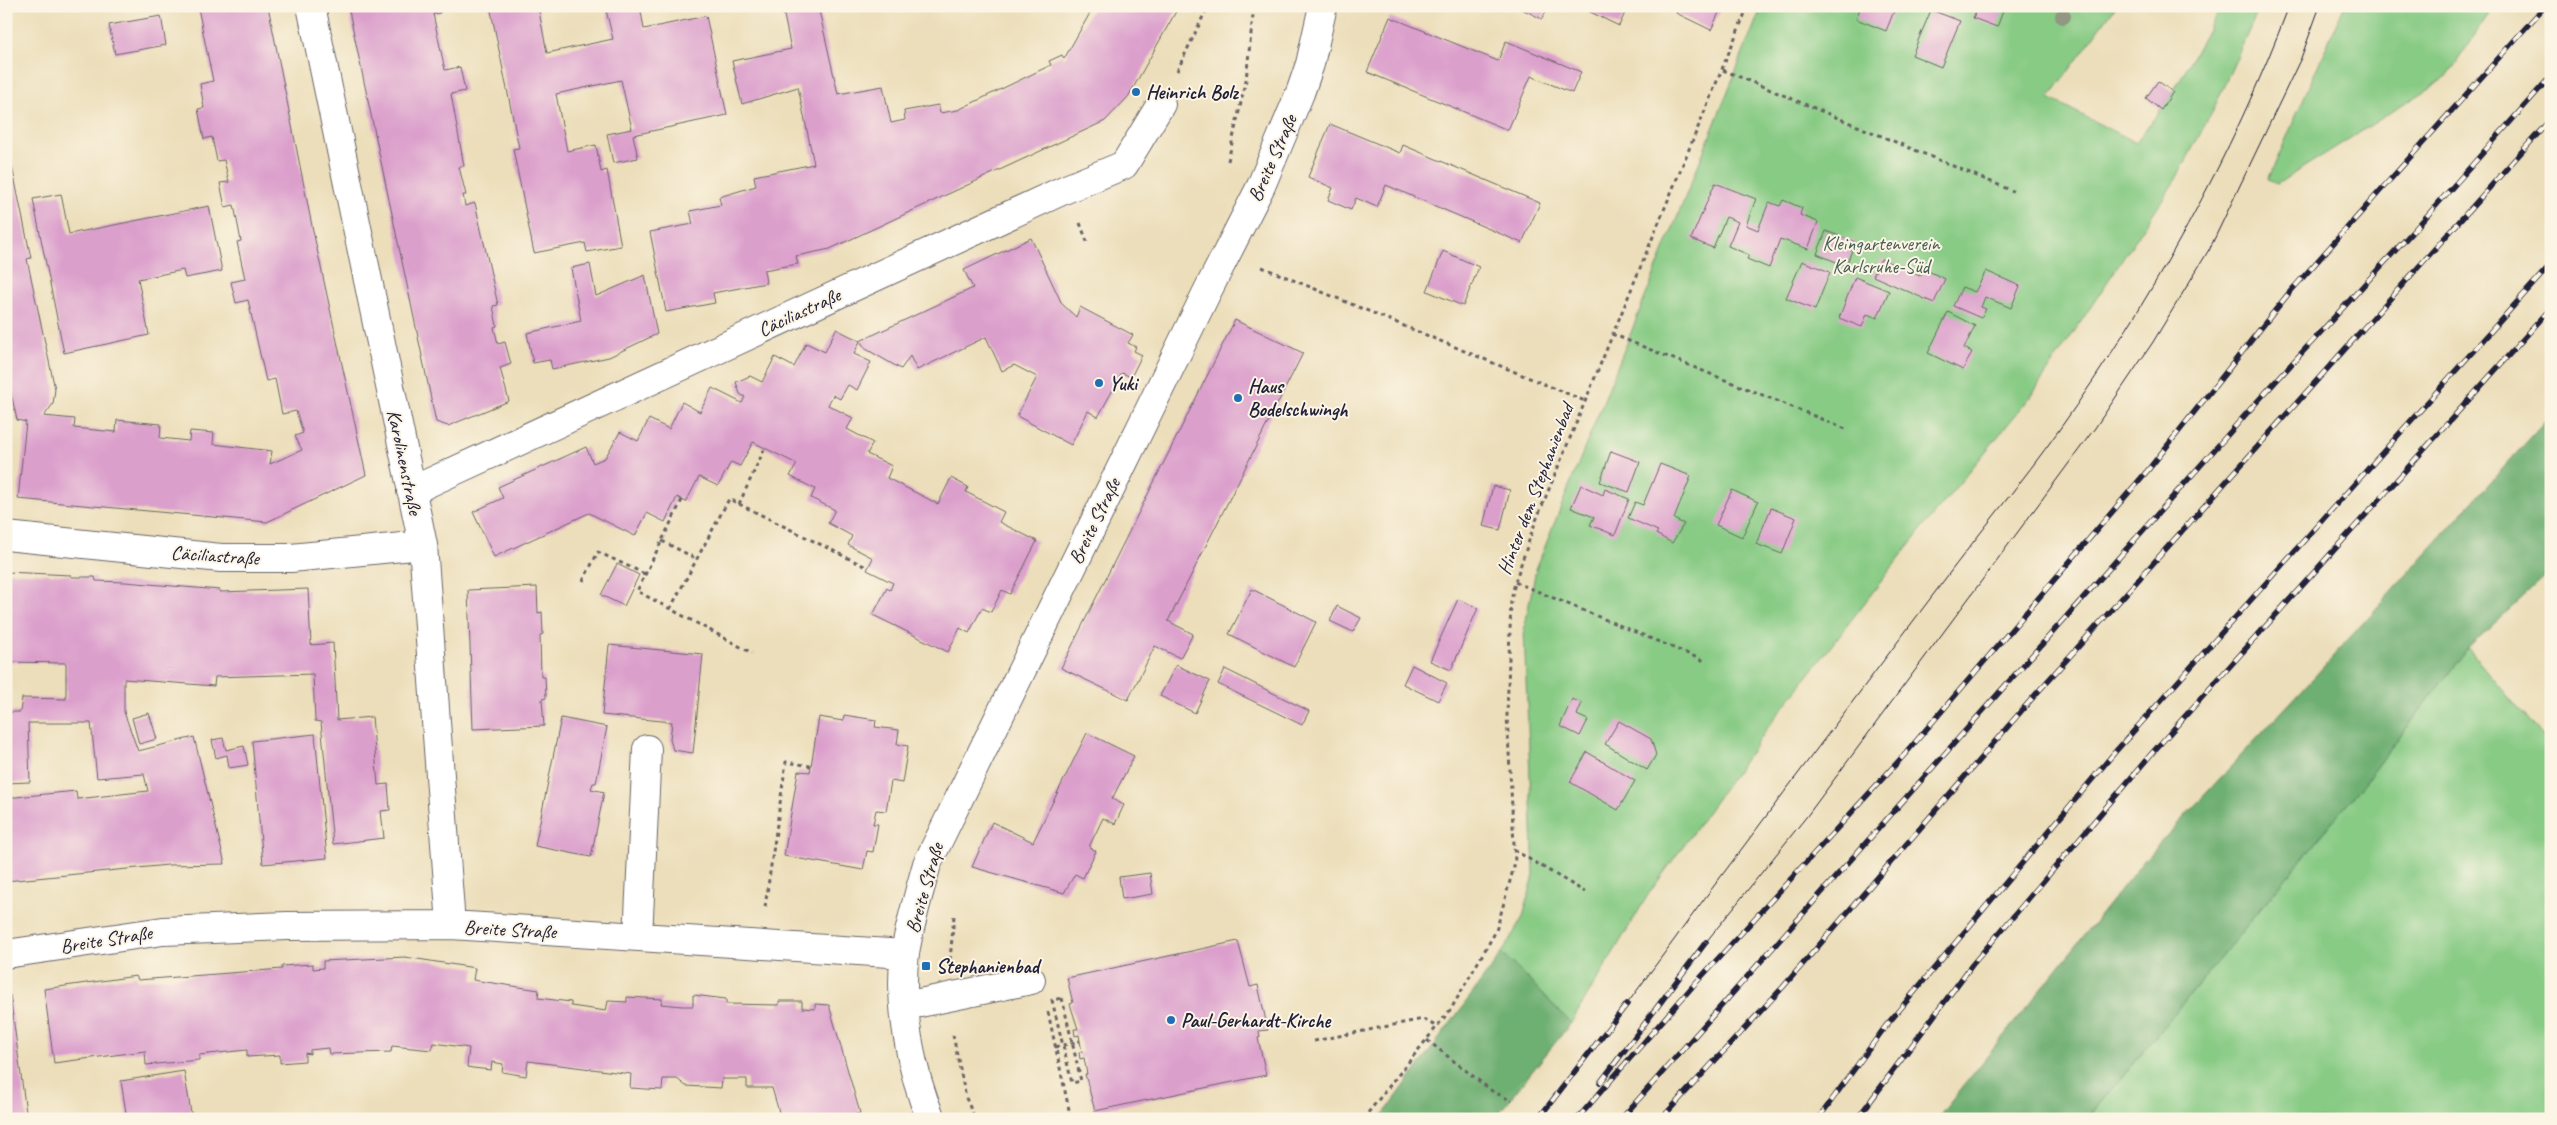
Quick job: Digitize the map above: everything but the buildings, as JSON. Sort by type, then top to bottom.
[{"type":"street","name":"Karolinenstraße","points":[[311,6],[423,545],[451,925]]},
{"type":"street","name":"Breite Straße","points":[[6,954],[163,931],[287,926],[451,925],[905,954],[926,864],[1261,186],[1310,64],[1323,6]]},
{"type":"street","name":"Cäciliastraße","points":[[411,491],[1057,193],[1124,165],[1161,104]]},
{"type":"street","name":"Cäciliastraße","points":[[6,536],[221,558],[292,558],[423,545]]},
{"type":"street","points":[[638,937],[647,749]]},
{"type":"street","points":[[905,954],[905,1006],[909,1044],[931,1119]]},
{"type":"street","points":[[905,1006],[1032,980]]},
{"type":"path","points":[[1161,104],[1208,6]]},
{"type":"path","points":[[1254,6],[1246,80],[1227,168],[1261,186]]},
{"type":"path","name":"Hinter dem Stephanienbad","points":[[1363,1119],[1451,1009],[1496,931],[1514,863],[1508,716],[1511,601],[1515,582],[1535,523],[1748,6]]},
{"type":"path","points":[[1722,70],[2013,191]]},
{"type":"path","points":[[1227,252],[1585,401]]},
{"type":"path","points":[[1612,334],[1846,429]]},
{"type":"path","points":[[738,504],[765,448]]},
{"type":"path","points":[[670,609],[729,499],[868,568]]},
{"type":"path","points":[[682,500],[637,591],[752,653]]},
{"type":"path","points":[[662,541],[697,559]]},
{"type":"path","points":[[582,581],[598,552],[645,574]]},
{"type":"path","points":[[1515,582],[1705,661]]},
{"type":"path","points":[[760,945],[786,762],[811,766]]},
{"type":"path","points":[[1514,850],[1585,892]]},
{"type":"path","points":[[1052,1000],[1072,1083],[1081,1081],[1062,998]]},
{"type":"path","points":[[1047,1010],[1071,1119]]},
{"type":"path","points":[[1314,1041],[1423,1019],[1437,1027]]},
{"type":"path","points":[[1427,1040],[1492,1091],[1512,1101]]},
{"type":"path","points":[[1055,1047],[1080,1041]]},
{"type":"green space","name":"Kleingartenverein Karlsruhe-Süd","points":[[1762,6],[2116,6],[2049,98],[2136,143],[2173,92],[2221,6],[2260,6],[2214,108],[2176,179],[2032,395],[1921,530],[1769,726],[1648,895],[1571,1023],[1502,953],[1523,917],[1534,875],[1524,630],[1536,569]]},
{"type":"green space","points":[[2344,6],[2494,6],[2446,78],[2277,184],[2268,180]]},
{"type":"green space","points":[[2551,415],[2551,571],[2468,648],[2363,785],[2087,1119],[1937,1119],[2146,858],[2316,675]]},
{"type":"green space","points":[[2468,648],[2551,746],[2551,1119],[2087,1119],[2363,785]]},
{"type":"green space","points":[[1502,953],[1571,1023],[1494,1119],[1380,1119]]},
{"type":"tram line","points":[[1627,1004],[1956,564],[2016,488],[2093,380],[2158,278],[2216,172],[2267,62],[2289,6]]},
{"type":"tram line","points":[[1706,942],[1807,816],[2095,428],[2153,342],[2210,248],[2301,58],[2320,6]]},
{"type":"railway","points":[[1577,1119],[1692,987],[1906,753],[2148,470],[2289,293],[2545,6]]},
{"type":"railway","points":[[1621,1119],[2255,404],[2426,217],[2551,76]]},
{"type":"railway","points":[[1661,1119],[1783,987],[2036,694],[2551,119]]},
{"type":"railway","points":[[1818,1119],[1885,1027],[2115,752],[2551,264]]},
{"type":"railway","points":[[1857,1119],[1972,965],[2153,752],[2551,308]]},
{"type":"railway","points":[[1600,1083],[1706,942]]},
{"type":"railway","points":[[1538,1119],[1627,1004]]},
{"type":"place","name":"Heinrich Bolz","points":[[1136,92]]},
{"type":"place","name":"Yuki","points":[[1099,383]]},
{"type":"place","name":"Haus Bodelschwingh","points":[[1238,398]]},
{"type":"place","name":"Stephanienbad","points":[[926,966]]},
{"type":"place","name":"Paul-Gerhardt-Kirche","points":[[1171,1020]]}]
